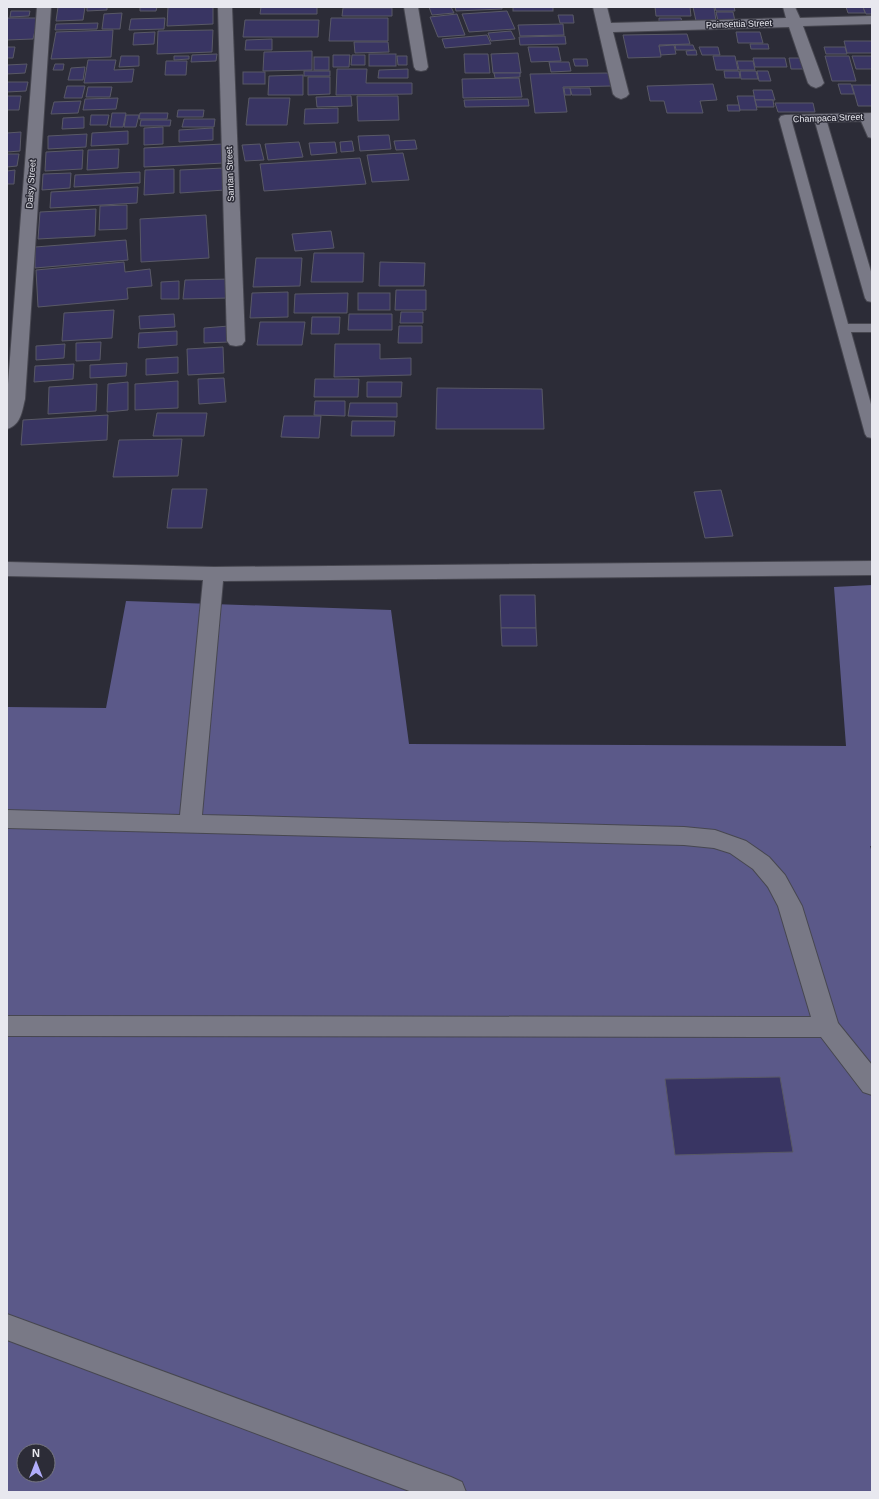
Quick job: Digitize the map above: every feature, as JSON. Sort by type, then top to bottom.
[{"type":"street","name":"Daisy Street","points":[[7,422],[10,420],[16,399],[44,7]]},
{"type":"street","name":"Santan Street","points":[[225,7],[236,341]]},
{"type":"street","points":[[411,7],[421,67]]},
{"type":"street","points":[[600,7],[621,94]]},
{"type":"street","points":[[788,7],[792,22],[816,82]]},
{"type":"street","name":"Poinsettia Street","points":[[605,28],[872,20]]},
{"type":"street","points":[[7,569],[214,574],[872,568]]},
{"type":"street","points":[[190,824],[214,574]]},
{"type":"street","points":[[7,819],[684,836],[715,839],[738,847],[761,863],[777,881],[790,906],[827,1027],[872,1084]]},
{"type":"street","points":[[7,1026],[827,1027]]},
{"type":"street","points":[[7,1327],[451,1492]]},
{"type":"lane","name":"Champaca Street","points":[[844,328],[785,119],[869,117]]},
{"type":"lane","points":[[869,117],[872,134]]},
{"type":"lane","points":[[820,118],[872,298]]},
{"type":"lane","points":[[872,328],[844,328],[872,434]]},
{"type":"shaded area","points":[[872,585],[872,846],[870,846],[872,852],[872,1492],[7,1492],[7,707],[106,708],[126,601],[391,610],[409,744],[846,746],[834,587]]},
{"type":"building","points":[[58,7],[85,7],[83,20],[56,21]]},
{"type":"building","points":[[87,7],[107,7],[107,10],[87,11]]},
{"type":"building","points":[[140,7],[157,7],[156,11],[140,11]]},
{"type":"building","points":[[168,7],[213,7],[213,24],[167,26]]},
{"type":"building","points":[[261,7],[317,7],[317,14],[260,14]]},
{"type":"building","points":[[429,7],[451,7],[454,13],[432,15]]},
{"type":"building","points":[[455,7],[502,7],[502,9],[456,11]]},
{"type":"building","points":[[513,7],[553,7],[553,11],[513,11]]},
{"type":"building","points":[[655,7],[690,7],[691,16],[656,16]]},
{"type":"building","points":[[693,7],[714,7],[716,21],[696,21]]},
{"type":"building","points":[[715,7],[734,7],[735,11],[716,11]]},
{"type":"building","points":[[846,7],[863,7],[865,13],[848,13]]},
{"type":"building","points":[[863,7],[872,7],[872,14],[866,14]]},
{"type":"building","points":[[343,8],[392,8],[392,16],[342,16]]},
{"type":"building","points":[[11,11],[30,11],[29,16],[10,17]]},
{"type":"building","points":[[507,11],[515,29],[469,32],[462,14]]},
{"type":"building","points":[[716,12],[733,12],[735,21],[718,21]]},
{"type":"building","points":[[122,13],[120,29],[102,29],[104,14]]},
{"type":"building","points":[[457,14],[465,35],[438,37],[430,17]]},
{"type":"building","points":[[558,15],[573,15],[574,23],[560,23]]},
{"type":"building","points":[[7,18],[38,18],[33,39],[7,40]]},
{"type":"building","points":[[165,18],[164,29],[129,30],[131,19]]},
{"type":"building","points":[[331,18],[388,18],[388,41],[329,41]]},
{"type":"building","points":[[659,18],[681,18],[682,22],[659,22]]},
{"type":"building","points":[[245,20],[319,20],[318,37],[243,37]]},
{"type":"building","points":[[98,23],[97,29],[55,30],[56,24]]},
{"type":"building","points":[[563,24],[564,35],[520,36],[518,25]]},
{"type":"building","points":[[113,30],[111,57],[51,59],[56,32]]},
{"type":"building","points":[[213,30],[212,52],[157,54],[158,31]]},
{"type":"building","points":[[511,31],[515,39],[491,41],[488,33]]},
{"type":"building","points":[[155,32],[154,44],[133,45],[134,33]]},
{"type":"building","points":[[736,32],[760,32],[763,43],[738,43]]},
{"type":"building","points":[[687,34],[690,44],[659,45],[661,57],[628,58],[623,35]]},
{"type":"building","points":[[487,35],[491,44],[445,48],[442,39]]},
{"type":"building","points":[[565,36],[566,44],[520,45],[519,37]]},
{"type":"building","points":[[272,39],[272,50],[245,50],[246,40]]},
{"type":"building","points":[[844,41],[872,41],[872,53],[847,53]]},
{"type":"building","points":[[354,42],[388,42],[389,52],[355,53]]},
{"type":"building","points":[[750,44],[768,44],[769,49],[751,49]]},
{"type":"building","points":[[674,45],[676,54],[661,55],[659,46]]},
{"type":"building","points":[[675,45],[693,45],[695,50],[676,50]]},
{"type":"building","points":[[7,47],[15,47],[13,58],[7,58]]},
{"type":"building","points":[[528,47],[558,47],[561,61],[531,62]]},
{"type":"building","points":[[699,47],[718,47],[720,55],[702,55]]},
{"type":"building","points":[[824,47],[845,47],[847,54],[826,54]]},
{"type":"building","points":[[696,50],[697,55],[687,55],[686,51]]},
{"type":"building","points":[[312,51],[312,70],[263,71],[264,52]]},
{"type":"building","points":[[518,53],[521,73],[493,73],[491,54]]},
{"type":"building","points":[[217,54],[216,61],[191,62],[192,55]]},
{"type":"building","points":[[369,54],[396,54],[396,66],[369,66]]},
{"type":"building","points":[[464,54],[488,54],[490,73],[465,73]]},
{"type":"building","points":[[333,55],[350,55],[349,67],[333,67]]},
{"type":"building","points":[[352,55],[365,55],[365,65],[351,65]]},
{"type":"building","points":[[121,56],[139,56],[139,66],[119,67]]},
{"type":"building","points":[[174,56],[189,56],[189,59],[174,60]]},
{"type":"building","points":[[397,56],[407,56],[407,65],[398,65]]},
{"type":"building","points":[[713,56],[735,56],[738,70],[716,70]]},
{"type":"building","points":[[825,56],[849,56],[856,81],[832,81]]},
{"type":"building","points":[[852,56],[872,56],[872,69],[856,69]]},
{"type":"building","points":[[314,57],[329,57],[329,70],[314,70]]},
{"type":"building","points":[[753,58],[785,58],[787,67],[755,67]]},
{"type":"building","points":[[789,58],[802,58],[805,69],[791,69]]},
{"type":"building","points":[[573,59],[587,59],[588,66],[575,66]]},
{"type":"building","points":[[88,60],[116,60],[114,70],[134,69],[132,82],[84,83]]},
{"type":"building","points":[[166,61],[187,61],[186,75],[165,75]]},
{"type":"building","points":[[737,61],[753,61],[755,70],[739,70]]},
{"type":"building","points":[[549,62],[569,62],[571,71],[551,72]]},
{"type":"building","points":[[27,64],[25,73],[7,74],[7,65]]},
{"type":"building","points":[[55,64],[64,64],[63,70],[53,70]]},
{"type":"building","points":[[85,67],[83,80],[68,80],[71,68]]},
{"type":"building","points":[[337,69],[367,69],[366,83],[412,83],[412,94],[336,95]]},
{"type":"building","points":[[408,69],[408,78],[378,78],[379,70]]},
{"type":"building","points":[[304,71],[330,71],[330,76],[304,76]]},
{"type":"building","points":[[724,71],[739,71],[740,78],[725,78]]},
{"type":"building","points":[[740,71],[756,71],[758,79],[741,79]]},
{"type":"building","points":[[757,71],[768,71],[771,81],[759,81]]},
{"type":"building","points":[[243,72],[265,72],[265,84],[243,84]]},
{"type":"building","points":[[494,73],[520,73],[520,77],[495,78]]},
{"type":"building","points":[[609,73],[612,86],[563,87],[567,112],[535,113],[530,74]]},
{"type":"building","points":[[303,75],[303,95],[268,95],[269,76]]},
{"type":"building","points":[[308,77],[330,77],[330,94],[308,95]]},
{"type":"building","points":[[519,78],[522,97],[463,98],[462,79]]},
{"type":"building","points":[[7,82],[28,82],[26,91],[7,92]]},
{"type":"building","points":[[713,84],[717,100],[700,101],[703,113],[667,113],[664,101],[650,101],[647,86]]},
{"type":"building","points":[[838,84],[851,84],[854,94],[841,94]]},
{"type":"building","points":[[852,85],[872,85],[872,106],[858,106]]},
{"type":"building","points":[[67,86],[85,86],[82,98],[64,98]]},
{"type":"building","points":[[88,87],[112,87],[110,97],[86,97]]},
{"type":"building","points":[[564,88],[570,88],[571,95],[565,95]]},
{"type":"building","points":[[570,88],[590,88],[591,95],[572,95]]},
{"type":"building","points":[[753,90],[772,90],[775,100],[755,100]]},
{"type":"building","points":[[7,96],[21,96],[19,110],[7,110]]},
{"type":"building","points":[[351,96],[352,106],[317,107],[316,97]]},
{"type":"building","points":[[357,96],[398,96],[399,120],[358,121]]},
{"type":"building","points":[[737,96],[754,96],[757,110],[740,110]]},
{"type":"building","points":[[118,98],[116,109],[83,110],[85,99]]},
{"type":"building","points":[[249,98],[290,98],[287,125],[246,125]]},
{"type":"building","points":[[528,99],[529,106],[465,107],[464,100]]},
{"type":"building","points":[[755,100],[773,100],[774,107],[757,107]]},
{"type":"building","points":[[81,101],[78,113],[51,114],[54,102]]},
{"type":"building","points":[[775,103],[813,103],[815,112],[778,112]]},
{"type":"building","points":[[727,105],[739,105],[740,111],[728,111]]},
{"type":"building","points":[[338,108],[338,123],[304,124],[305,109]]},
{"type":"building","points":[[178,110],[204,110],[203,117],[177,117]]},
{"type":"building","points":[[112,113],[126,113],[123,127],[110,127]]},
{"type":"building","points":[[140,113],[168,113],[167,119],[139,119]]},
{"type":"building","points":[[91,115],[109,115],[107,125],[90,125]]},
{"type":"building","points":[[126,115],[139,115],[136,127],[124,127]]},
{"type":"building","points":[[84,117],[84,128],[62,129],[63,118]]},
{"type":"building","points":[[184,119],[215,119],[214,127],[182,127]]},
{"type":"building","points":[[141,120],[171,120],[170,126],[140,126]]},
{"type":"building","points":[[163,127],[163,144],[144,145],[144,128]]},
{"type":"building","points":[[213,128],[213,140],[179,142],[179,130]]},
{"type":"building","points":[[128,131],[128,144],[91,146],[92,133]]},
{"type":"building","points":[[21,132],[20,151],[7,152],[7,133]]},
{"type":"building","points":[[87,134],[86,147],[48,149],[48,136]]},
{"type":"building","points":[[389,135],[391,149],[360,151],[358,136]]},
{"type":"building","points":[[415,140],[417,149],[396,150],[394,141]]},
{"type":"building","points":[[352,141],[354,151],[341,152],[340,142]]},
{"type":"building","points":[[299,142],[303,157],[268,160],[265,144]]},
{"type":"building","points":[[335,142],[337,153],[311,155],[309,143]]},
{"type":"building","points":[[223,144],[224,163],[144,167],[144,148]]},
{"type":"building","points":[[260,144],[264,160],[245,161],[242,145]]},
{"type":"building","points":[[119,149],[118,168],[87,170],[88,150]]},
{"type":"building","points":[[83,150],[82,169],[45,171],[46,152]]},
{"type":"building","points":[[403,153],[409,180],[372,182],[367,155]]},
{"type":"building","points":[[7,154],[19,154],[17,166],[7,167]]},
{"type":"building","points":[[360,158],[366,184],[264,191],[260,164]]},
{"type":"building","points":[[224,168],[225,190],[180,193],[180,170]]},
{"type":"building","points":[[174,169],[174,193],[144,195],[145,170]]},
{"type":"building","points":[[15,170],[14,184],[7,184],[7,171]]},
{"type":"building","points":[[140,172],[140,183],[74,187],[75,175]]},
{"type":"building","points":[[71,173],[70,188],[42,190],[43,174]]},
{"type":"building","points":[[138,187],[137,203],[50,208],[51,192]]},
{"type":"building","points":[[127,205],[127,229],[99,230],[100,206]]},
{"type":"building","points":[[96,209],[95,236],[38,239],[40,212]]},
{"type":"building","points":[[206,215],[209,258],[141,262],[140,219]]},
{"type":"building","points":[[331,231],[334,248],[295,251],[292,234]]},
{"type":"building","points":[[126,240],[128,260],[35,268],[35,247]]},
{"type":"building","points":[[314,253],[364,253],[363,282],[311,282]]},
{"type":"building","points":[[256,258],[302,258],[300,286],[253,287]]},
{"type":"building","points":[[124,262],[125,272],[150,269],[152,286],[127,288],[128,299],[38,307],[36,270]]},
{"type":"building","points":[[380,262],[425,263],[424,286],[379,286]]},
{"type":"building","points":[[231,279],[230,298],[183,299],[185,280]]},
{"type":"building","points":[[179,281],[179,299],[161,299],[161,282]]},
{"type":"building","points":[[396,290],[426,290],[426,310],[395,310]]},
{"type":"building","points":[[288,292],[288,317],[250,318],[252,293]]},
{"type":"building","points":[[348,293],[347,313],[294,313],[295,294]]},
{"type":"building","points":[[358,293],[390,293],[390,310],[358,310]]},
{"type":"building","points":[[114,310],[112,338],[62,341],[64,313]]},
{"type":"building","points":[[401,312],[423,312],[423,323],[400,323]]},
{"type":"building","points":[[174,314],[175,327],[140,329],[139,316]]},
{"type":"building","points":[[349,314],[392,314],[392,330],[348,330]]},
{"type":"building","points":[[312,317],[340,317],[339,334],[311,334]]},
{"type":"building","points":[[260,322],[305,322],[302,345],[257,345]]},
{"type":"building","points":[[229,326],[229,342],[204,343],[204,328]]},
{"type":"building","points":[[399,326],[422,326],[422,343],[398,343]]},
{"type":"building","points":[[177,331],[177,345],[138,348],[139,333]]},
{"type":"building","points":[[101,342],[100,360],[76,361],[76,343]]},
{"type":"building","points":[[65,344],[64,358],[36,360],[36,346]]},
{"type":"building","points":[[335,344],[380,344],[380,359],[411,358],[411,375],[334,377]]},
{"type":"building","points":[[223,347],[224,373],[188,375],[187,349]]},
{"type":"building","points":[[178,357],[178,373],[146,375],[146,359]]},
{"type":"building","points":[[127,363],[126,376],[90,378],[90,365]]},
{"type":"building","points":[[74,364],[73,379],[34,382],[35,366]]},
{"type":"building","points":[[224,378],[226,402],[199,404],[198,379]]},
{"type":"building","points":[[315,379],[359,379],[358,397],[314,397]]},
{"type":"building","points":[[178,381],[178,408],[135,410],[135,384]]},
{"type":"building","points":[[128,382],[128,410],[107,412],[108,384]]},
{"type":"building","points":[[367,382],[402,382],[401,397],[367,397]]},
{"type":"building","points":[[97,384],[96,411],[48,414],[49,387]]},
{"type":"building","points":[[437,388],[542,389],[544,429],[436,429]]},
{"type":"building","points":[[315,401],[345,401],[345,416],[314,415]]},
{"type":"building","points":[[350,403],[397,403],[397,417],[348,416]]},
{"type":"building","points":[[157,413],[207,413],[204,436],[153,436]]},
{"type":"building","points":[[108,415],[107,440],[21,445],[23,420]]},
{"type":"building","points":[[284,416],[321,416],[319,438],[281,437]]},
{"type":"building","points":[[352,421],[395,421],[394,436],[351,436]]},
{"type":"building","points":[[182,439],[178,476],[113,477],[119,440]]},
{"type":"building","points":[[172,489],[207,489],[202,528],[167,528]]},
{"type":"building","points":[[721,490],[733,536],[705,538],[694,492]]},
{"type":"building","points":[[500,595],[535,595],[536,628],[501,628]]},
{"type":"building","points":[[501,628],[536,628],[537,646],[502,646]]},
{"type":"building","points":[[780,1077],[793,1152],[675,1155],[665,1079]]}]
